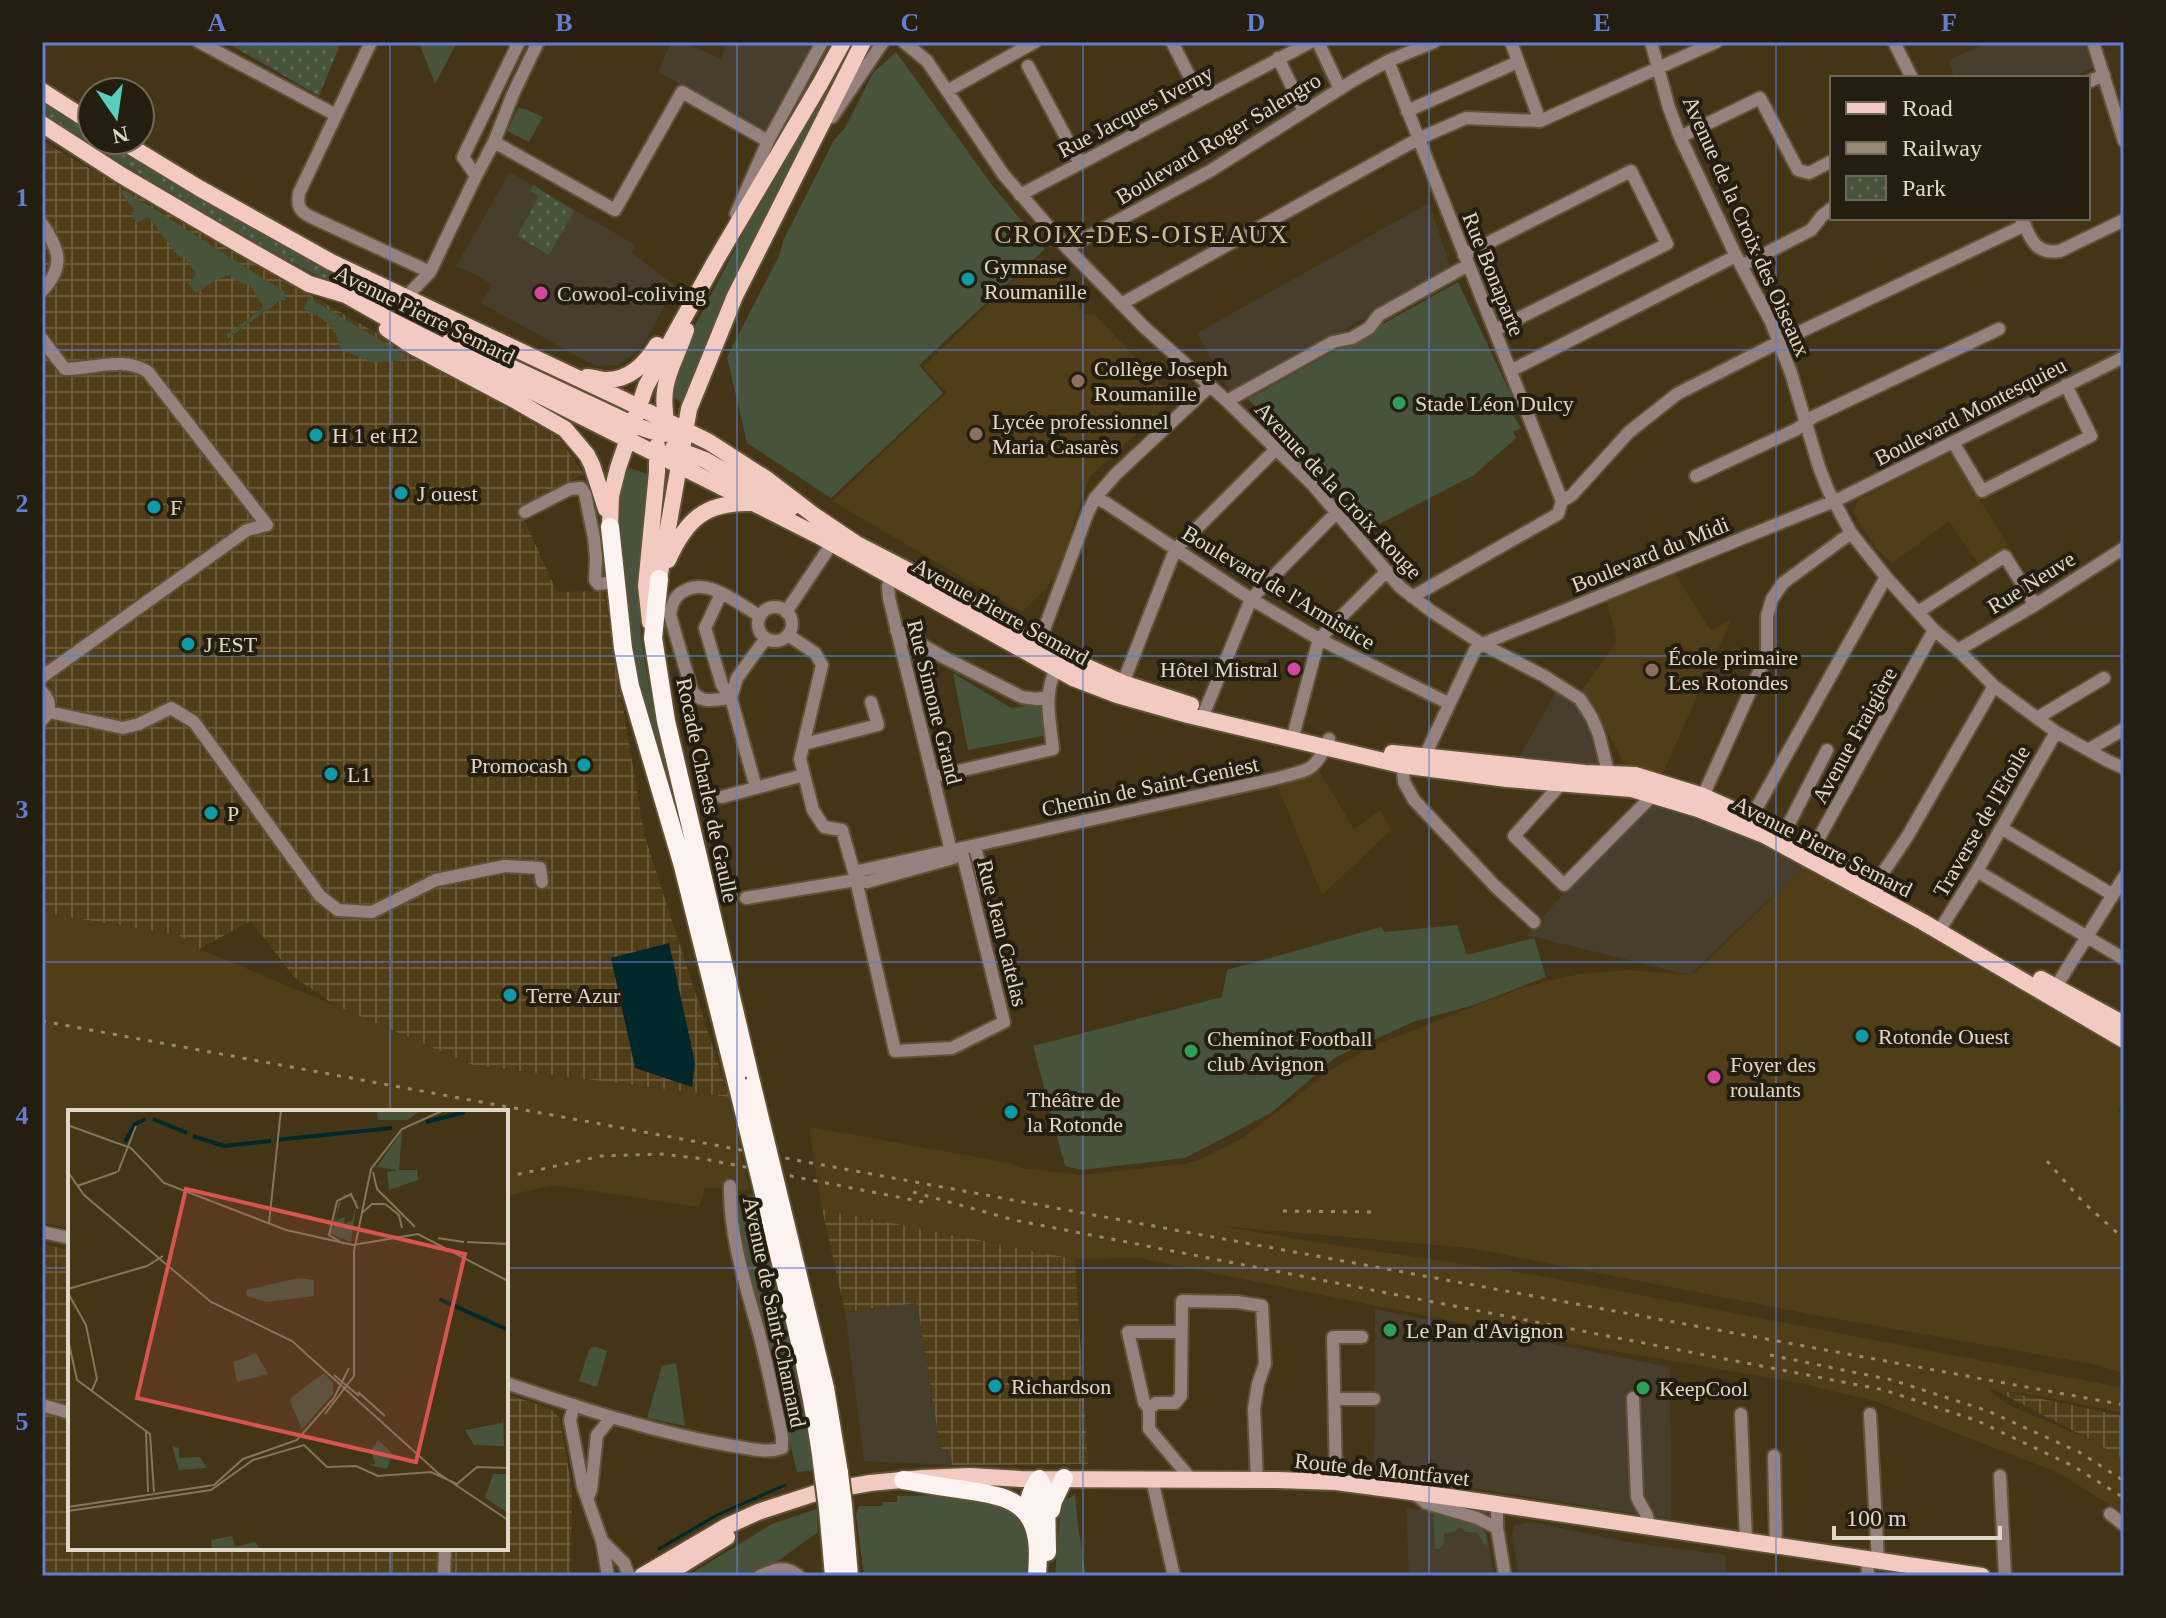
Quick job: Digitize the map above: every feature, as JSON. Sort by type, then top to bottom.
[{"type":"highway","name":"Rocade Charles de Gaulle","points":[[610,527],[630,686],[744,1083],[825,1388],[832,1476],[849,1576]]},
{"type":"highway","name":"Rocade Charles de Gaulle","points":[[659,579],[653,638],[666,721],[744,1083]]},
{"type":"highway","points":[[1048,1533],[1053,1501],[1064,1478]]},
{"type":"highway","points":[[1030,1518],[1028,1499],[1039,1479]]},
{"type":"highway","points":[[1039,1479],[1046,1494],[1046,1576]]},
{"type":"highway","points":[[903,1480],[980,1492],[1003,1498],[1022,1508],[1037,1534],[1037,1576]]},
{"type":"highway","name":"Rocade Charles de Gaulle","points":[[834,1576],[836,1507]]},
{"type":"main road","points":[[610,527],[611,496],[630,441],[637,406],[646,386],[843,42]]},
{"type":"main road","name":"Rocade Charles de Gaulle","points":[[659,579],[669,442],[689,409],[735,296],[863,42]]},
{"type":"main road","points":[[42,91],[76,113]]},
{"type":"main road","name":"Avenue Pierre Semard","points":[[42,124],[181,211],[309,284],[346,295],[630,441],[703,439],[768,480],[815,516],[835,538]]},
{"type":"main road","name":"Avenue Pierre Semard","points":[[146,156],[331,262],[637,406]]},
{"type":"main road","points":[[309,284],[412,346],[565,429],[592,465],[603,494],[610,527]]},
{"type":"main road","points":[[577,378],[592,376],[612,380],[633,373],[646,362],[673,320],[699,290]]},
{"type":"main road","points":[[653,638],[646,586],[669,442],[664,392],[667,375],[699,290]]},
{"type":"main road","points":[[637,406],[669,442],[796,510],[815,516]]},
{"type":"main road","points":[[689,409],[692,422],[703,439]]},
{"type":"main road","name":"Avenue Pierre Semard","points":[[669,442],[755,504],[835,538],[892,570],[963,599],[1056,669],[1117,695],[1402,760],[1561,784],[1610,781],[1635,775],[1703,796],[1751,818],[1781,838],[1942,926],[2053,992],[2124,1040]]},
{"type":"main road","points":[[659,579],[676,542],[699,514],[726,504],[755,504]]},
{"type":"main road","name":"Avenue Pierre Semard","points":[[1036,651],[1204,713]]},
{"type":"main road","name":"Avenue Pierre Semard","points":[[1422,763],[1610,781],[1781,838]]},
{"type":"main road","name":"Avenue Pierre Semard","points":[[1810,854],[1876,883],[1942,926]]},
{"type":"main road","name":"Avenue Pierre Semard","points":[[2053,992],[2124,1024]]},
{"type":"main road","name":"Route de Montfavet","points":[[652,1574],[727,1526],[758,1512],[834,1488],[969,1476],[1336,1482],[1776,1546],[1871,1565],[1982,1576]]},
{"type":"street","points":[[199,42],[336,115]]},
{"type":"street","points":[[371,42],[299,193],[298,204],[301,212],[430,272]]},
{"type":"street","points":[[476,176],[463,157],[519,42]]},
{"type":"street","points":[[406,297],[430,272],[494,142],[538,42]]},
{"type":"street","points":[[716,260],[768,141],[822,42]]},
{"type":"street","points":[[805,156],[883,42]]},
{"type":"street","name":"Avenue de la Croix Rouge","points":[[904,42],[927,61],[1003,174],[1067,248],[1121,304],[1313,485],[1412,597],[1482,644],[1544,676],[1580,699],[1599,735],[1610,781]]},
{"type":"street","name":"Avenue de la Croix Rouge","points":[[922,42],[927,61]]},
{"type":"street","points":[[947,91],[1035,42]]},
{"type":"street","points":[[1172,42],[1201,99]]},
{"type":"street","name":"Rue Jacques Iverny","points":[[1020,195],[1311,42]]},
{"type":"street","points":[[1318,42],[1340,89]]},
{"type":"street","name":"Boulevard Roger Salengro","points":[[1067,248],[1210,171],[1388,61],[1434,42]]},
{"type":"street","points":[[1511,42],[1540,121]]},
{"type":"street","name":"Avenue de la Croix des Oiseaux","points":[[1651,42],[1680,137],[1780,342],[1819,467],[1851,533],[1934,630],[1994,686],[2056,732],[2124,768]]},
{"type":"street","points":[[1121,304],[1418,139],[1466,118],[1540,121],[1716,42]]},
{"type":"street","points":[[1894,42],[1911,76]]},
{"type":"street","points":[[2093,42],[2124,141]]},
{"type":"street","points":[[1278,58],[1304,111]]},
{"type":"street","name":"Rue Bonaparte","points":[[1388,61],[1562,501]]},
{"type":"street","points":[[1407,111],[1518,62]]},
{"type":"street","points":[[1028,66],[1079,162]]},
{"type":"street","points":[[2090,81],[2104,75]]},
{"type":"street","points":[[494,142],[615,210],[682,92],[768,141]]},
{"type":"street","points":[[1680,137],[1760,98],[1798,170],[1809,173],[1830,162]]},
{"type":"street","points":[[1227,401],[1333,342],[1352,338],[1369,328],[1379,315],[1466,260],[1631,171],[1667,244],[1495,330]]},
{"type":"street","points":[[1512,370],[1738,261],[1811,230],[1830,210]]},
{"type":"street","points":[[1412,597],[1558,514],[1562,501],[1572,495],[1629,432],[1677,394],[2023,221],[2035,245],[2050,252],[2060,251],[2124,220]]},
{"type":"street","points":[[42,224],[53,240],[58,268],[54,278],[42,291]]},
{"type":"street","points":[[1696,476],[1999,329]]},
{"type":"street","points":[[42,339],[65,369],[121,363],[138,366],[148,372],[267,525],[247,530],[42,677]]},
{"type":"street","name":"Boulevard Montesquieu","points":[[1834,501],[2124,357]]},
{"type":"street","points":[[1953,442],[1982,491],[2091,436],[2066,385]]},
{"type":"street","points":[[1036,651],[1095,498],[1116,474],[1210,386]]},
{"type":"street","points":[[1123,683],[1175,550],[1276,449]]},
{"type":"street","points":[[525,512],[570,489],[581,488],[594,538],[595,580],[598,584],[615,582]]},
{"type":"street","name":"Boulevard de l'Armistice","points":[[1095,498],[1319,639],[1448,703]]},
{"type":"street","name":"Boulevard du Midi","points":[[1482,644],[1834,501]]},
{"type":"street","points":[[1204,713],[1251,599],[1337,512]]},
{"type":"street","points":[[1703,796],[1767,654],[1767,616],[1772,599],[1783,583],[1851,533]]},
{"type":"street","points":[[786,612],[835,538]]},
{"type":"street","name":"Rue Neuve","points":[[1958,650],[2124,548]]},
{"type":"street","points":[[1918,612],[2005,556],[2035,605]]},
{"type":"street","name":"Rue Simone Grand","points":[[892,570],[888,591],[933,777],[963,849]]},
{"type":"street","points":[[1293,735],[1319,639],[1387,571]]},
{"type":"street","points":[[1751,818],[1886,577]]},
{"type":"street","points":[[731,698],[705,701],[697,698],[692,691],[670,615],[672,602],[691,587],[709,586],[760,616]]},
{"type":"street","points":[[721,594],[705,628],[722,685],[731,698],[756,788]]},
{"type":"street","points":[[772,608],[786,612],[792,625],[788,635],[779,641],[766,638],[758,627],[760,616],[772,608]]},
{"type":"street","points":[[896,630],[1022,697],[1047,697]]},
{"type":"street","name":"Avenue Fraigière","points":[[1810,854],[1934,630]]},
{"type":"street","points":[[788,635],[815,653],[822,665],[800,759],[817,819],[824,827],[842,830],[855,876]]},
{"type":"street","points":[[731,698],[737,678],[766,638]]},
{"type":"street","points":[[1422,763],[1448,703],[1475,650],[1482,644]]},
{"type":"street","points":[[933,777],[1053,749],[1047,697],[1056,669]]},
{"type":"street","points":[[2037,718],[2104,678]]},
{"type":"street","points":[[1876,883],[1907,837],[1994,686]]},
{"type":"street","points":[[42,692],[50,704],[46,716],[123,728],[139,724],[171,708],[194,722],[320,896],[338,910],[372,912],[436,880],[505,866],[540,868],[542,882]]},
{"type":"street","points":[[804,744],[878,725],[871,702]]},
{"type":"street","points":[[2088,750],[2124,729]]},
{"type":"street","name":"Traverse de l'Etoile","points":[[1942,926],[2056,732]]},
{"type":"street","name":"Chemin de Saint-Geniest","points":[[746,898],[855,876],[1274,779],[1312,767],[1327,744]]},
{"type":"street","points":[[1781,838],[1827,750]]},
{"type":"street","points":[[1402,760],[1404,782],[1414,800],[1495,886],[1534,922]]},
{"type":"street","points":[[722,797],[804,775]]},
{"type":"street","points":[[1561,784],[1514,836],[1564,885],[1652,796]]},
{"type":"street","points":[[2001,828],[2113,895]]},
{"type":"street","points":[[963,849],[985,888]]},
{"type":"street","name":"Rue Jean Catelas","points":[[855,876],[895,1051],[952,1048],[1004,1022],[963,849]]},
{"type":"street","points":[[1977,871],[2124,959]]},
{"type":"street","points":[[2053,992],[2124,877]]},
{"type":"street","name":"Avenue de Saint-Chamand","points":[[508,1384],[611,1418],[716,1443],[771,1452],[782,1448],[768,1367],[741,1264],[730,1204],[730,1186]]},
{"type":"street","points":[[42,1232],[68,1238]]},
{"type":"street","points":[[1149,1409],[1156,1403],[1175,1403],[1181,1396],[1182,1301],[1237,1302],[1262,1306],[1265,1364],[1254,1409],[1257,1480]]},
{"type":"street","points":[[1181,1332],[1128,1332],[1144,1402],[1149,1409],[1149,1429],[1191,1479]]},
{"type":"street","points":[[1336,1482],[1333,1337],[1362,1337]]},
{"type":"street","points":[[1633,1398],[1637,1497],[1646,1510],[1649,1527]]},
{"type":"street","points":[[1334,1399],[1374,1399]]},
{"type":"street","points":[[42,1405],[68,1412]]},
{"type":"street","points":[[574,1405],[570,1420],[583,1487],[610,1575]]},
{"type":"street","points":[[1741,1414],[1746,1542]]},
{"type":"street","points":[[1870,1414],[1871,1565]]},
{"type":"street","points":[[588,1497],[597,1435],[611,1418]]},
{"type":"street","points":[[1774,1456],[1776,1546]]},
{"type":"street","points":[[2000,1476],[2005,1576]]},
{"type":"street","points":[[1152,1479],[1174,1576]]},
{"type":"street","points":[[1414,1493],[1426,1503],[1477,1518],[1497,1528]]},
{"type":"street","points":[[1497,1505],[1497,1528],[1505,1576]]},
{"type":"street","points":[[2110,1514],[2124,1525]]},
{"type":"street","points":[[602,1541],[624,1563],[652,1574]]},
{"type":"street","points":[[444,1576],[445,1550]]},
{"type":"street","points":[[624,1563],[629,1576]]},
{"type":"street","points":[[760,1576],[781,1568],[799,1576]]},
{"type":"shaded area","points":[[671,42],[685,42],[721,59],[726,42],[812,42],[764,131],[658,72]]},
{"type":"shaded area","points":[[1989,42],[2086,42],[2093,67],[2075,76],[1953,76],[1949,60]]},
{"type":"shaded area","points":[[42,141],[559,438],[584,474],[519,509],[557,592],[604,591],[644,834],[729,1097],[472,1065],[334,1005],[294,977],[251,921],[199,949],[178,935],[42,913]]},
{"type":"shaded area","points":[[510,172],[632,243],[635,246],[632,253],[675,286],[641,349],[618,365],[595,366],[481,303],[492,285],[456,266]]},
{"type":"shaded area","points":[[1429,203],[1451,269],[1231,394],[1197,333]]},
{"type":"shaded area","name":"Lycée professionnel Maria Casarès","points":[[1041,258],[1080,300],[1079,307],[1085,315],[1094,314],[1175,399],[1090,476],[1055,579],[1022,612],[832,501],[947,392],[923,367],[1036,259]]},
{"type":"shaded area","points":[[1947,454],[1952,455],[2008,545],[1978,564],[1949,521],[1892,563],[1877,549],[1853,512],[1858,500]]},
{"type":"shaded area","name":"École primaire Les Rotondes","points":[[1675,574],[1711,631],[1731,620],[1662,775],[1627,769],[1600,718],[1581,692],[1617,641],[1607,602]]},
{"type":"shaded area","points":[[1556,692],[1579,709],[1587,725],[1598,760],[1594,770],[1517,761]]},
{"type":"shaded area","points":[[1318,769],[1354,829],[1380,810],[1391,830],[1322,895],[1276,782]]},
{"type":"shaded area","points":[[1651,801],[1701,815],[1805,865],[1690,975],[1527,935],[1575,880]]},
{"type":"shaded area","points":[[1805,865],[1900,915],[2124,1047],[2124,1105],[2117,1110],[2124,1118],[2124,1373],[2093,1364],[1809,1314],[1470,1248],[1222,1226],[1536,1275],[2124,1388],[2124,1413],[1989,1389],[2006,1404],[2093,1441],[2124,1460],[2124,1514],[2059,1473],[1874,1401],[1800,1383],[1521,1335],[1139,1258],[1075,1259],[822,1209],[809,1127],[1009,1163],[1021,1168],[1082,1175],[1184,1164],[1243,1138],[1329,1071],[1375,1045],[1524,987],[1579,974],[1628,970],[1690,975]]},
{"type":"shaded area","points":[[42,913],[178,935],[199,949],[472,1065],[729,1097],[749,1190],[705,1188],[699,1207],[554,1185],[508,1196],[508,1110],[68,1110],[68,1229],[42,1223]]},
{"type":"shaded area","points":[[822,1209],[1075,1259],[1088,1464],[952,1465],[951,1455],[940,1447],[917,1303],[845,1312]]},
{"type":"shaded area","points":[[42,1244],[68,1250],[68,1550],[508,1550],[508,1395],[549,1408],[560,1420],[572,1490],[570,1576],[42,1576]]},
{"type":"shaded area","points":[[917,1303],[940,1447],[952,1455],[952,1465],[864,1461],[845,1312]]},
{"type":"shaded area","points":[[1375,1309],[1670,1367],[1671,1519],[1374,1473]]},
{"type":"shaded area","points":[[1993,1389],[2124,1416],[2124,1460],[2093,1441]]},
{"type":"shaded area","points":[[1406,1508],[1433,1511],[1474,1524],[1487,1533],[1494,1576],[1409,1576]]},
{"type":"shaded area","points":[[1531,1522],[1628,1542],[1725,1555],[1727,1576],[1519,1576],[1512,1538],[1515,1525]]},
{"type":"green space","points":[[226,42],[341,42],[319,96]]},
{"type":"green space","points":[[421,42],[457,42],[435,84],[420,45]]},
{"type":"green space","points":[[850,44],[854,46],[819,110],[689,393],[682,402],[668,395],[674,366],[755,211]]},
{"type":"green space","points":[[896,52],[992,185],[1045,249],[919,365],[943,393],[831,498],[747,443],[727,357],[834,140],[845,128],[873,73]]},
{"type":"green space","points":[[42,97],[76,119],[76,134],[42,113]]},
{"type":"green space","points":[[518,108],[543,117],[529,142],[507,131]]},
{"type":"green space","points":[[110,156],[134,156],[384,296],[379,306],[253,241]]},
{"type":"green space","points":[[533,185],[574,211],[549,255],[517,236],[539,196],[530,191]]},
{"type":"green space","points":[[124,190],[285,292],[285,300],[227,339],[227,335],[264,307],[250,286],[230,275],[216,280],[196,294],[188,283],[196,274],[184,256],[179,257],[150,219],[147,217],[137,223],[131,215],[135,211],[120,192]]},
{"type":"green space","name":"Stade Léon Dulcy","points":[[1458,282],[1514,401],[1507,406],[1521,428],[1513,432],[1516,438],[1474,475],[1366,531],[1347,503],[1248,399]]},
{"type":"green space","points":[[309,298],[407,356],[402,360],[374,363],[345,353],[330,326],[303,309]]},
{"type":"green space","points":[[630,468],[648,474],[639,575],[641,633],[648,680],[676,796],[677,812],[670,798],[644,703],[628,619],[619,510],[622,484]]},
{"type":"green space","points":[[953,673],[1011,708],[1044,704],[1047,735],[968,750]]},
{"type":"green space","name":"Cheminot Football club Avignon","points":[[1457,925],[1467,955],[1534,938],[1546,977],[1474,1005],[1413,1022],[1336,1057],[1271,1113],[1185,1158],[1082,1170],[1065,1166],[1033,1046],[1222,997],[1227,970],[1381,927],[1384,932]]},
{"type":"green space","points":[[756,1194],[801,1396],[814,1470],[797,1472],[735,1209],[743,1198]]},
{"type":"green space","points":[[592,1347],[607,1351],[597,1387],[579,1381]]},
{"type":"green space","points":[[676,1363],[685,1426],[647,1418],[662,1366]]},
{"type":"green space","points":[[1075,1494],[1086,1576],[1055,1576],[1060,1513],[1063,1502]]},
{"type":"green space","points":[[897,1496],[970,1498],[1006,1509],[1019,1519],[1028,1533],[1031,1549],[1029,1576],[864,1576],[856,1514],[859,1506],[883,1506],[883,1502],[897,1502]]},
{"type":"green space","points":[[817,1509],[818,1532],[771,1566],[743,1576],[687,1576],[772,1524]]},
{"type":"green space","points":[[1433,1510],[1479,1527],[1486,1534],[1487,1547],[1476,1532],[1466,1532],[1460,1527],[1455,1532],[1444,1533],[1444,1543],[1435,1549]]},
{"type":"water","points":[[669,943],[695,1063],[692,1087],[635,1068],[611,958]]},
{"type":"waterway","points":[[42,1225],[68,1231]]},
{"type":"waterway","points":[[659,1549],[717,1515],[785,1485]]},
{"type":"railway","points":[[42,1021],[2124,1405]]},
{"type":"railway","points":[[508,1177],[601,1156],[661,1154],[704,1159],[923,1202]]},
{"type":"railway","points":[[2047,1161],[2083,1202],[2124,1239]]},
{"type":"railway","points":[[913,1192],[1014,1220],[1884,1390],[1978,1421],[2073,1466],[2124,1498]]},
{"type":"railway","points":[[1283,1211],[1373,1212]]},
{"type":"railway","points":[[1770,1355],[1892,1380],[1988,1411],[2079,1452],[2124,1481]]},
{"type":"place","name":"Gymnase Roumanille","points":[[968,279]]},
{"type":"place","name":"Cowool-coliving","points":[[541,293]]},
{"type":"place","name":"Collège Joseph Roumanille","points":[[1078,381]]},
{"type":"place","name":"Stade Léon Dulcy","points":[[1399,403]]},
{"type":"place","name":"Lycée professionnel Maria Casarès","points":[[976,434]]},
{"type":"place","name":"H 1 et H2","points":[[316,435]]},
{"type":"place","name":"J ouest","points":[[401,493]]},
{"type":"place","name":"F","points":[[154,507]]},
{"type":"place","name":"J EST","points":[[188,644]]},
{"type":"place","name":"Hôtel Mistral","points":[[1294,669]]},
{"type":"place","name":"École primaire Les Rotondes","points":[[1652,670]]},
{"type":"place","name":"Promocash","points":[[584,765]]},
{"type":"place","name":"L1","points":[[331,774]]},
{"type":"place","name":"P","points":[[211,813]]},
{"type":"place","name":"Terre Azur","points":[[510,995]]},
{"type":"place","name":"Rotonde Ouest","points":[[1862,1036]]},
{"type":"place","name":"Cheminot Football club Avignon","points":[[1191,1051]]},
{"type":"place","name":"Foyer des roulants","points":[[1714,1077]]},
{"type":"place","name":"Théâtre de la Rotonde","points":[[1011,1112]]},
{"type":"place","name":"Le Pan d'Avignon","points":[[1390,1330]]},
{"type":"place","name":"Richardson","points":[[995,1386]]},
{"type":"place","name":"KeepCool","points":[[1643,1388]]},
{"type":"district","name":"CROIX-DES-OISEAUX","points":[[1142,234]]}]
